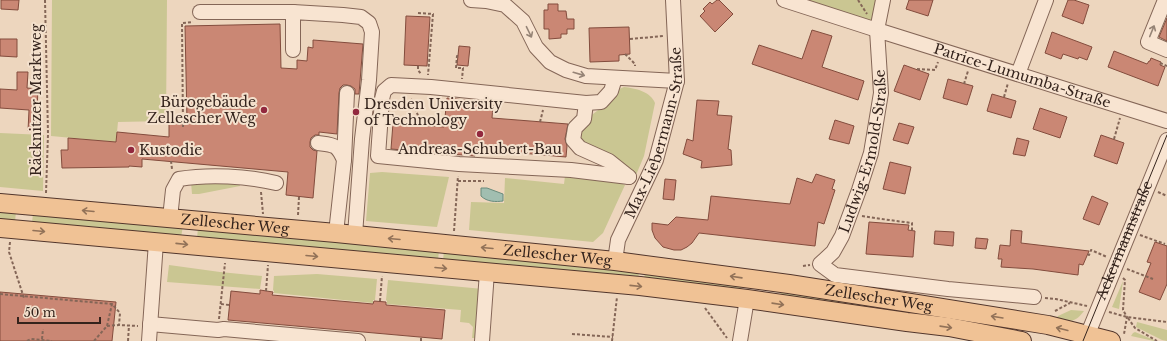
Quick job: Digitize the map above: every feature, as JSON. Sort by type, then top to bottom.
[{"type":"main road","name":"Zellescher Weg","points":[[0,204],[336,233],[615,261],[789,284],[1048,325],[1086,338],[1117,338]]},
{"type":"main road","name":"Zellescher Weg","points":[[5,228],[619,284],[747,299],[948,327],[1022,341]]},
{"type":"street","points":[[470,0],[486,1],[505,5],[523,21],[536,47],[550,62],[566,70],[586,76],[678,81]]},
{"type":"street","name":"Max-Liebermann-Straße","points":[[615,261],[618,240],[656,160],[678,81],[673,0]]},
{"type":"street","name":"Patrice-Lumumba-Straße","points":[[784,0],[941,51],[1167,121]]},
{"type":"street","name":"Ludwig-Ermold-Straße","points":[[820,264],[833,252],[842,236],[851,214],[871,153],[881,93],[877,30],[883,0]]},
{"type":"street","points":[[1018,74],[1046,0]]},
{"type":"street","points":[[1165,0],[1148,42],[1167,50]]},
{"type":"street","points":[[200,12],[293,12],[343,15],[361,17],[369,23],[372,32],[369,80],[362,139],[355,235]]},
{"type":"street","points":[[293,12],[293,50]]},
{"type":"street","points":[[612,78],[610,91],[601,102],[586,103],[461,90],[391,85],[384,91],[382,99],[378,156],[459,164],[571,170],[629,177]]},
{"type":"street","points":[[336,233],[344,160],[348,93]]},
{"type":"street","points":[[586,103],[584,119],[575,128],[573,140],[580,148],[609,161],[629,177],[644,184]]},
{"type":"street","name":"Ackermannstraße","points":[[1086,338],[1167,140]]},
{"type":"street","points":[[318,143],[332,144],[340,152],[344,160]]},
{"type":"street","points":[[170,218],[173,190],[179,179],[190,177],[238,177],[276,183]]},
{"type":"street","points":[[149,341],[144,325],[156,242]]},
{"type":"street","name":"Zellescher Weg","points":[[820,264],[835,275],[941,288],[1034,297]]},
{"type":"street","points":[[482,341],[487,272]]},
{"type":"street","points":[[740,341],[747,299]]},
{"type":"street","points":[[144,325],[218,330],[224,328],[358,341]]},
{"type":"path","name":"Räcknitzer Marktweg","points":[[45,0],[48,134],[46,199]]},
{"type":"path","points":[[183,127],[182,23],[200,22],[200,12]]},
{"type":"path","points":[[418,13],[433,14],[427,82]]},
{"type":"path","points":[[630,39],[675,36]]},
{"type":"path","points":[[917,69],[935,70],[941,51]]},
{"type":"path","points":[[458,56],[456,68],[463,68],[461,90]]},
{"type":"path","points":[[1160,64],[1167,66]]},
{"type":"path","points":[[404,85],[419,115],[420,120],[418,125]]},
{"type":"path","points":[[1114,139],[1123,107]]},
{"type":"path","points":[[540,122],[543,108]]},
{"type":"path","points":[[453,244],[459,164]]},
{"type":"path","points":[[458,181],[484,181]]},
{"type":"path","points":[[261,195],[263,214]]},
{"type":"path","points":[[851,214],[888,222],[912,222],[912,231]]},
{"type":"path","points":[[5,228],[9,252],[24,297]]},
{"type":"path","points":[[1130,231],[1165,244]]},
{"type":"path","points":[[218,330],[227,248]]},
{"type":"path","points":[[1088,254],[1089,255],[1091,250],[1116,264],[1153,279]]},
{"type":"path","points":[[266,291],[269,252]]},
{"type":"path","points":[[1116,264],[1125,280],[1123,310],[1135,328],[1157,341]]},
{"type":"path","points":[[612,341],[619,284]]},
{"type":"path","points":[[380,301],[381,288]]},
{"type":"path","points":[[695,293],[729,341]]},
{"type":"path","points":[[0,294],[112,304],[120,313],[119,324]]},
{"type":"path","points":[[1034,297],[1072,302]]},
{"type":"path","points":[[94,341],[107,326],[112,304]]},
{"type":"path","points":[[221,304],[229,305]]},
{"type":"path","points":[[1128,317],[1167,322]]},
{"type":"path","points":[[1117,338],[1128,317]]},
{"type":"path","points":[[107,326],[119,324],[144,325]]},
{"type":"path","points":[[128,341],[129,325]]},
{"type":"path","points":[[42,338],[43,329]]},
{"type":"path","points":[[572,334],[613,337]]},
{"type":"path","points":[[27,341],[42,338],[52,341]]},
{"type":"shaded area","points":[[52,0],[167,0],[166,121],[118,122],[116,142],[51,136]]},
{"type":"shaded area","points":[[804,0],[877,0],[873,22]]},
{"type":"shaded area","points":[[624,87],[633,88],[646,93],[655,103],[644,156],[636,175],[610,153],[583,146],[577,132],[584,121],[606,104],[617,90]]},
{"type":"shaded area","points":[[0,133],[44,135],[43,191],[0,187]]},
{"type":"shaded area","points":[[382,172],[449,177],[437,227],[366,221],[370,173]]},
{"type":"shaded area","points":[[565,176],[615,181],[625,185],[603,233],[593,242],[469,230],[471,202],[504,203],[505,178],[564,184]]},
{"type":"shaded area","points":[[238,180],[240,186],[192,194],[191,182]]},
{"type":"shaded area","points":[[481,188],[487,188],[503,194],[503,201],[492,201],[483,198],[481,196]]},
{"type":"shaded area","points":[[0,210],[16,211],[15,222],[0,221]]},
{"type":"shaded area","points":[[33,213],[183,226],[181,237],[32,223]]},
{"type":"shaded area","points":[[198,227],[439,250],[438,261],[197,239]]},
{"type":"shaded area","points":[[444,250],[639,272],[638,280],[443,261]]},
{"type":"shaded area","points":[[169,265],[262,276],[260,289],[167,282]]},
{"type":"shaded area","points":[[645,272],[745,284],[738,291],[644,280]]},
{"type":"shaded area","points":[[317,274],[377,279],[375,300],[373,300],[373,303],[274,293],[274,276]]},
{"type":"shaded area","points":[[388,280],[483,289],[478,338],[472,338],[473,327],[469,323],[460,322],[461,310],[387,304]]},
{"type":"shaded area","points":[[1123,281],[1119,309],[1112,307]]},
{"type":"shaded area","points":[[781,290],[874,303],[872,310],[780,297]]},
{"type":"shaded area","points":[[1071,310],[1084,311],[1078,318],[1072,321],[1056,319],[1058,316]]},
{"type":"shaded area","points":[[1137,322],[1167,330],[1167,341],[1136,327]]},
{"type":"shaded area","points":[[1135,332],[1154,340],[1154,341],[1131,336]]},
{"type":"building","points":[[1,0],[19,0],[18,10],[1,9]]},
{"type":"building","points":[[719,0],[733,14],[715,32],[700,16],[705,11],[703,9],[710,2],[712,4]]},
{"type":"building","points":[[909,0],[933,0],[928,16],[906,9]]},
{"type":"building","points":[[1068,0],[1074,0],[1089,5],[1083,24],[1062,16]]},
{"type":"building","points":[[548,4],[558,4],[558,11],[566,11],[567,19],[574,19],[574,29],[567,29],[567,34],[561,34],[561,38],[549,39],[549,29],[544,29],[544,10],[548,10]]},
{"type":"building","points":[[406,16],[430,17],[427,66],[404,65]]},
{"type":"building","points":[[1167,18],[1167,41],[1159,37]]},
{"type":"building","name":"Bürogebäude Zellescher Weg","points":[[280,24],[281,68],[297,69],[297,60],[307,61],[308,47],[313,48],[313,40],[363,44],[359,94],[355,94],[355,89],[351,86],[343,85],[340,88],[337,134],[319,132],[319,135],[315,135],[311,138],[310,147],[317,151],[313,198],[286,195],[288,172],[142,159],[142,167],[62,168],[61,150],[68,150],[68,138],[116,142],[117,132],[169,137],[169,122],[187,121],[185,26]]},
{"type":"building","points":[[629,27],[630,54],[619,55],[619,61],[590,62],[589,28]]},
{"type":"building","points":[[812,30],[832,36],[822,67],[864,81],[858,100],[752,64],[759,45],[802,59]]},
{"type":"building","points":[[1052,32],[1092,47],[1087,60],[1079,57],[1078,59],[1063,54],[1061,59],[1045,53]]},
{"type":"building","points":[[0,39],[17,39],[17,57],[0,56]]},
{"type":"building","points":[[459,46],[470,47],[468,66],[457,65]]},
{"type":"building","points":[[1114,51],[1147,64],[1151,58],[1161,62],[1160,65],[1165,67],[1158,86],[1108,67]]},
{"type":"building","points":[[904,65],[929,74],[920,100],[894,91]]},
{"type":"building","points":[[17,72],[28,72],[27,88],[38,89],[36,132],[28,131],[29,110],[0,108],[0,89],[17,90]]},
{"type":"building","points":[[948,79],[973,86],[967,105],[943,98]]},
{"type":"building","points":[[992,94],[1016,101],[1011,118],[987,111]]},
{"type":"building","name":"Andreas-Schubert-Bau","points":[[447,98],[493,105],[492,118],[568,124],[565,139],[567,146],[566,157],[476,149],[475,156],[391,149],[393,123],[444,127]]},
{"type":"building","points":[[697,100],[719,101],[717,115],[732,116],[728,149],[731,150],[732,165],[701,168],[702,161],[683,154],[687,139],[693,141]]},
{"type":"building","points":[[1040,108],[1067,117],[1060,138],[1033,129]]},
{"type":"building","points":[[835,120],[854,126],[849,144],[829,139]]},
{"type":"building","points":[[899,123],[914,127],[908,144],[893,140]]},
{"type":"building","points":[[1101,135],[1124,143],[1117,164],[1094,156]]},
{"type":"building","points":[[1017,138],[1029,141],[1025,156],[1013,154]]},
{"type":"building","points":[[890,162],[911,167],[905,194],[883,189]]},
{"type":"building","points":[[816,174],[835,180],[832,189],[835,190],[824,224],[818,222],[815,246],[699,233],[687,247],[681,250],[674,250],[663,247],[655,238],[652,230],[652,223],[668,225],[676,217],[708,220],[711,196],[790,204],[797,178],[812,183]]},
{"type":"building","points":[[665,179],[676,180],[674,200],[663,199]]},
{"type":"building","points":[[1092,196],[1108,203],[1099,225],[1083,219]]},
{"type":"building","points":[[869,222],[909,225],[908,230],[915,231],[913,257],[866,254]]},
{"type":"building","points":[[1011,230],[1022,231],[1021,243],[1089,251],[1083,265],[1079,264],[1078,275],[1033,269],[1001,267],[1002,259],[998,259],[1000,245],[1010,246]]},
{"type":"building","points":[[935,231],[954,232],[953,246],[934,244]]},
{"type":"building","points":[[976,238],[988,239],[986,249],[975,248]]},
{"type":"building","points":[[1155,242],[1167,246],[1167,284],[1160,300],[1139,292],[1151,263],[1147,262]]},
{"type":"building","points":[[260,290],[273,292],[272,295],[373,304],[374,301],[386,302],[386,305],[445,310],[442,339],[228,320],[231,291],[260,294]]},
{"type":"building","points":[[0,292],[116,302],[112,341],[0,341]]},
{"type":"tram line","points":[[1083,341],[1167,135]]},
{"type":"place","name":"Bürogebäude Zellescher Weg","points":[[264,110]]},
{"type":"place","name":"Dresden University of Technology","points":[[356,112]]},
{"type":"place","name":"Andreas-Schubert-Bau","points":[[480,134]]},
{"type":"place","name":"Kustodie","points":[[131,150]]}]
